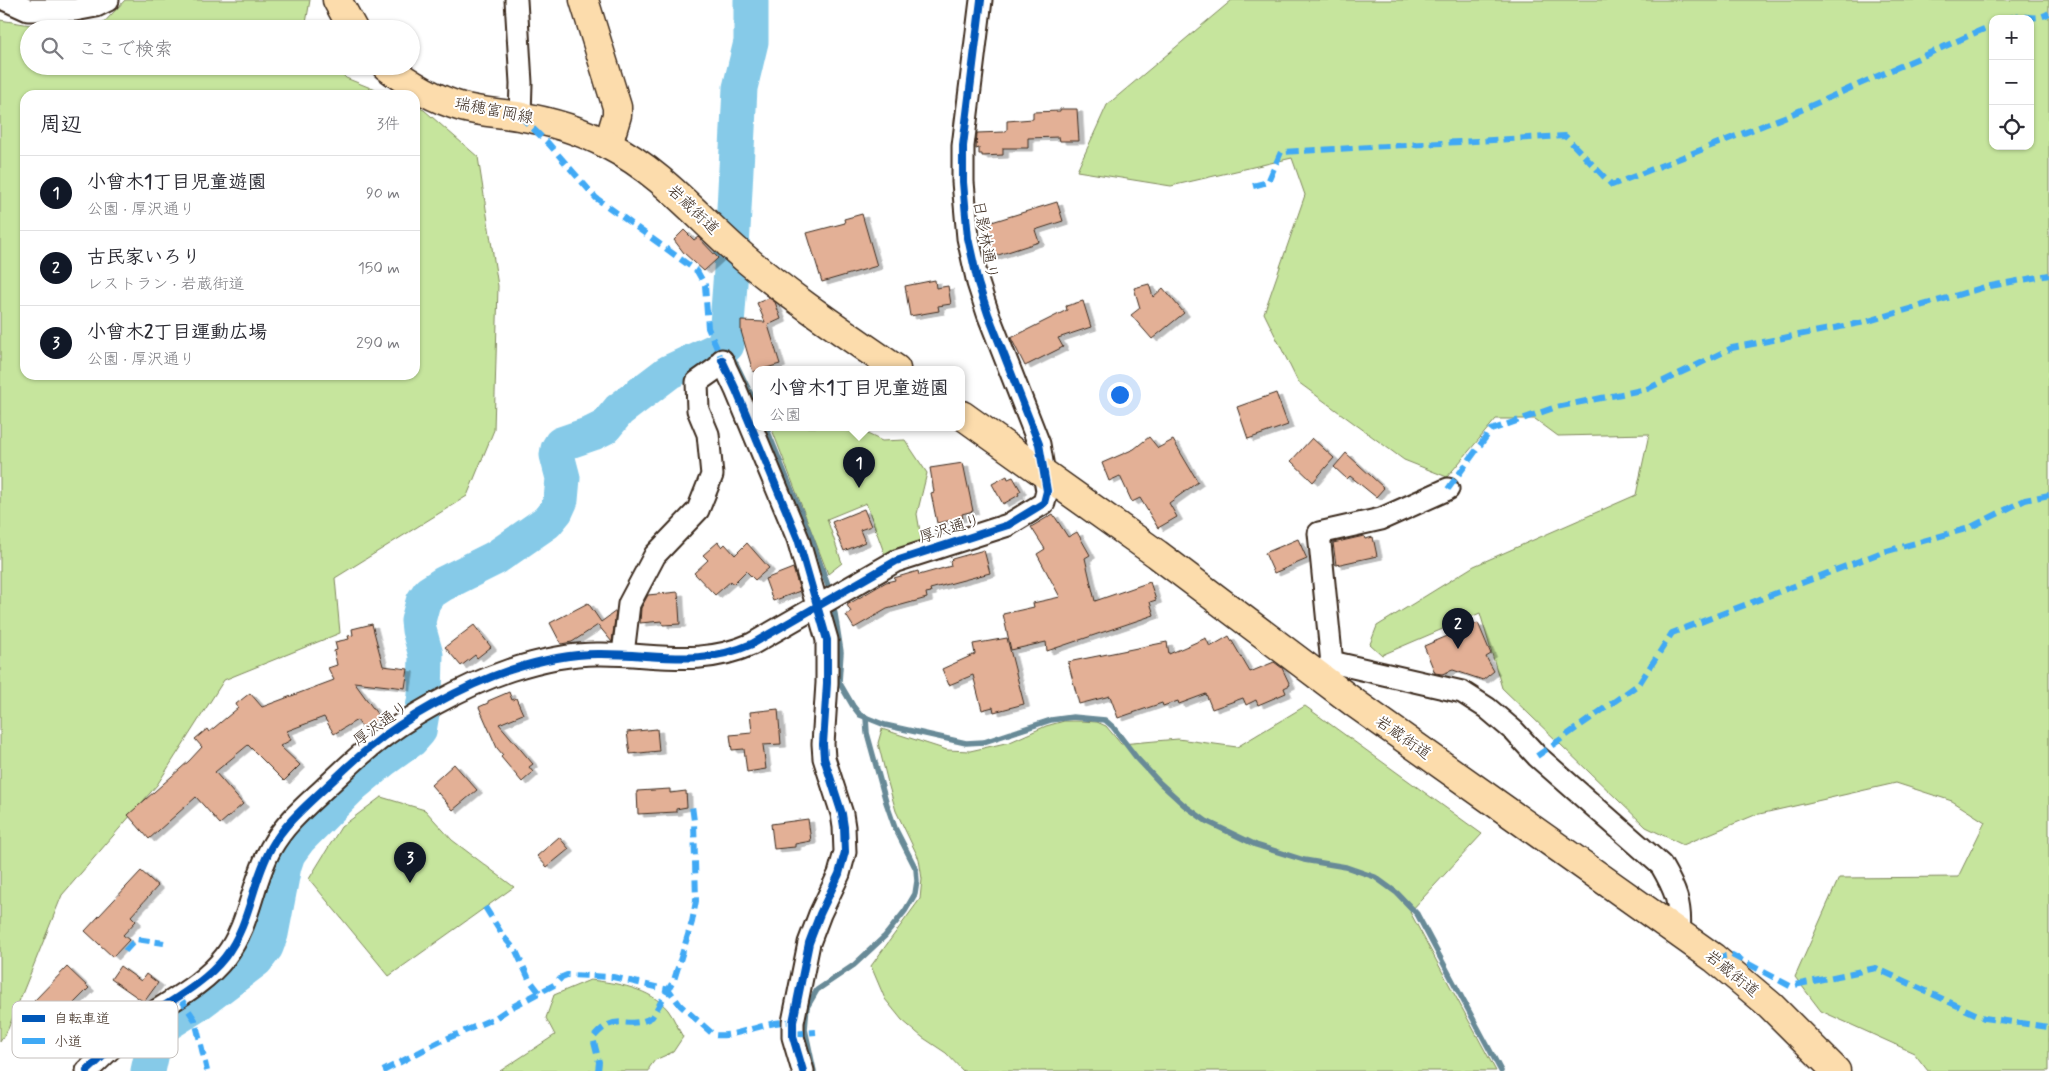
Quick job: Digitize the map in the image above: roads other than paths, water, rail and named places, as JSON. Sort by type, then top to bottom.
[{"type":"main road","points":[[337,0],[348,20]]},
{"type":"main road","points":[[584,0],[617,107],[617,115],[608,145]]},
{"type":"main road","name":"瑞穂富岡線","points":[[399,75],[421,90],[453,104],[473,110],[520,116],[575,130],[608,145]]},
{"type":"main road","name":"岩蔵街道","points":[[608,145],[630,157],[660,179],[748,261],[892,366]]},
{"type":"main road","name":"岩蔵街道","points":[[965,417],[1156,554],[1324,669],[1679,933],[1753,990],[1836,1071]]},
{"type":"street","points":[[6,0],[28,10],[75,10],[96,6],[108,0]]},
{"type":"street","points":[[516,0],[521,83],[520,116]]},
{"type":"street","name":"日影林通り","points":[[981,0],[963,146],[963,182],[968,238],[978,282],[988,314],[1039,444],[1043,474]]},
{"type":"street","points":[[622,654],[629,604],[655,555],[698,510],[712,475],[708,434],[698,410],[697,382],[723,362],[798,539],[810,576],[825,602],[824,626],[828,655],[822,733],[824,758],[842,814],[845,841],[843,864],[809,943],[792,1022],[793,1037],[803,1071]]},
{"type":"street","name":"厚沢通り","points":[[172,1001],[200,982],[214,969],[230,949],[242,929],[264,861],[284,828],[369,748],[406,721],[435,705],[510,670],[576,654],[622,654],[680,659],[722,655],[752,644],[896,561],[986,533],[1008,525],[1031,512],[1047,499],[1043,474]]},
{"type":"street","points":[[1448,489],[1381,520],[1318,533],[1324,669],[1340,664],[1462,692],[1487,708],[1514,731],[1550,767],[1661,865],[1671,881],[1681,914],[1679,933]]},
{"type":"street","name":"厚沢通り","points":[[87,1071],[101,1058]]},
{"type":"waterway","points":[[178,1017],[256,960],[266,947],[271,934],[288,854],[299,839],[354,784],[411,740],[419,731],[425,696],[426,655],[418,621],[423,602],[429,593],[495,558],[547,522],[556,511],[561,500],[563,478],[557,455],[561,444],[605,427],[619,410],[669,372],[727,345],[740,88],[751,42],[751,0]]},
{"type":"waterway","points":[[727,345],[753,399]]},
{"type":"waterway","points":[[768,431],[811,537],[828,586],[841,652],[839,682],[860,715],[885,725],[966,743],[984,742],[1051,720],[1073,717],[1105,720],[1160,783],[1184,805],[1206,821],[1256,845],[1304,860],[1346,867],[1375,877],[1397,893],[1417,914],[1501,1071]]},
{"type":"waterway","points":[[814,1071],[805,1029],[807,1007],[817,990],[854,965],[885,936],[905,911],[915,894],[917,881],[916,869],[895,828],[886,802],[867,733],[866,717]]},
{"type":"waterway","points":[[148,1071],[151,1058]]},
{"type":"place","name":"小曾木1丁目児童遊園","points":[[859,488]]},
{"type":"place","name":"古民家いろり","points":[[1458,649]]},
{"type":"place","name":"小曾木2丁目運動広場","points":[[410,883]]}]
